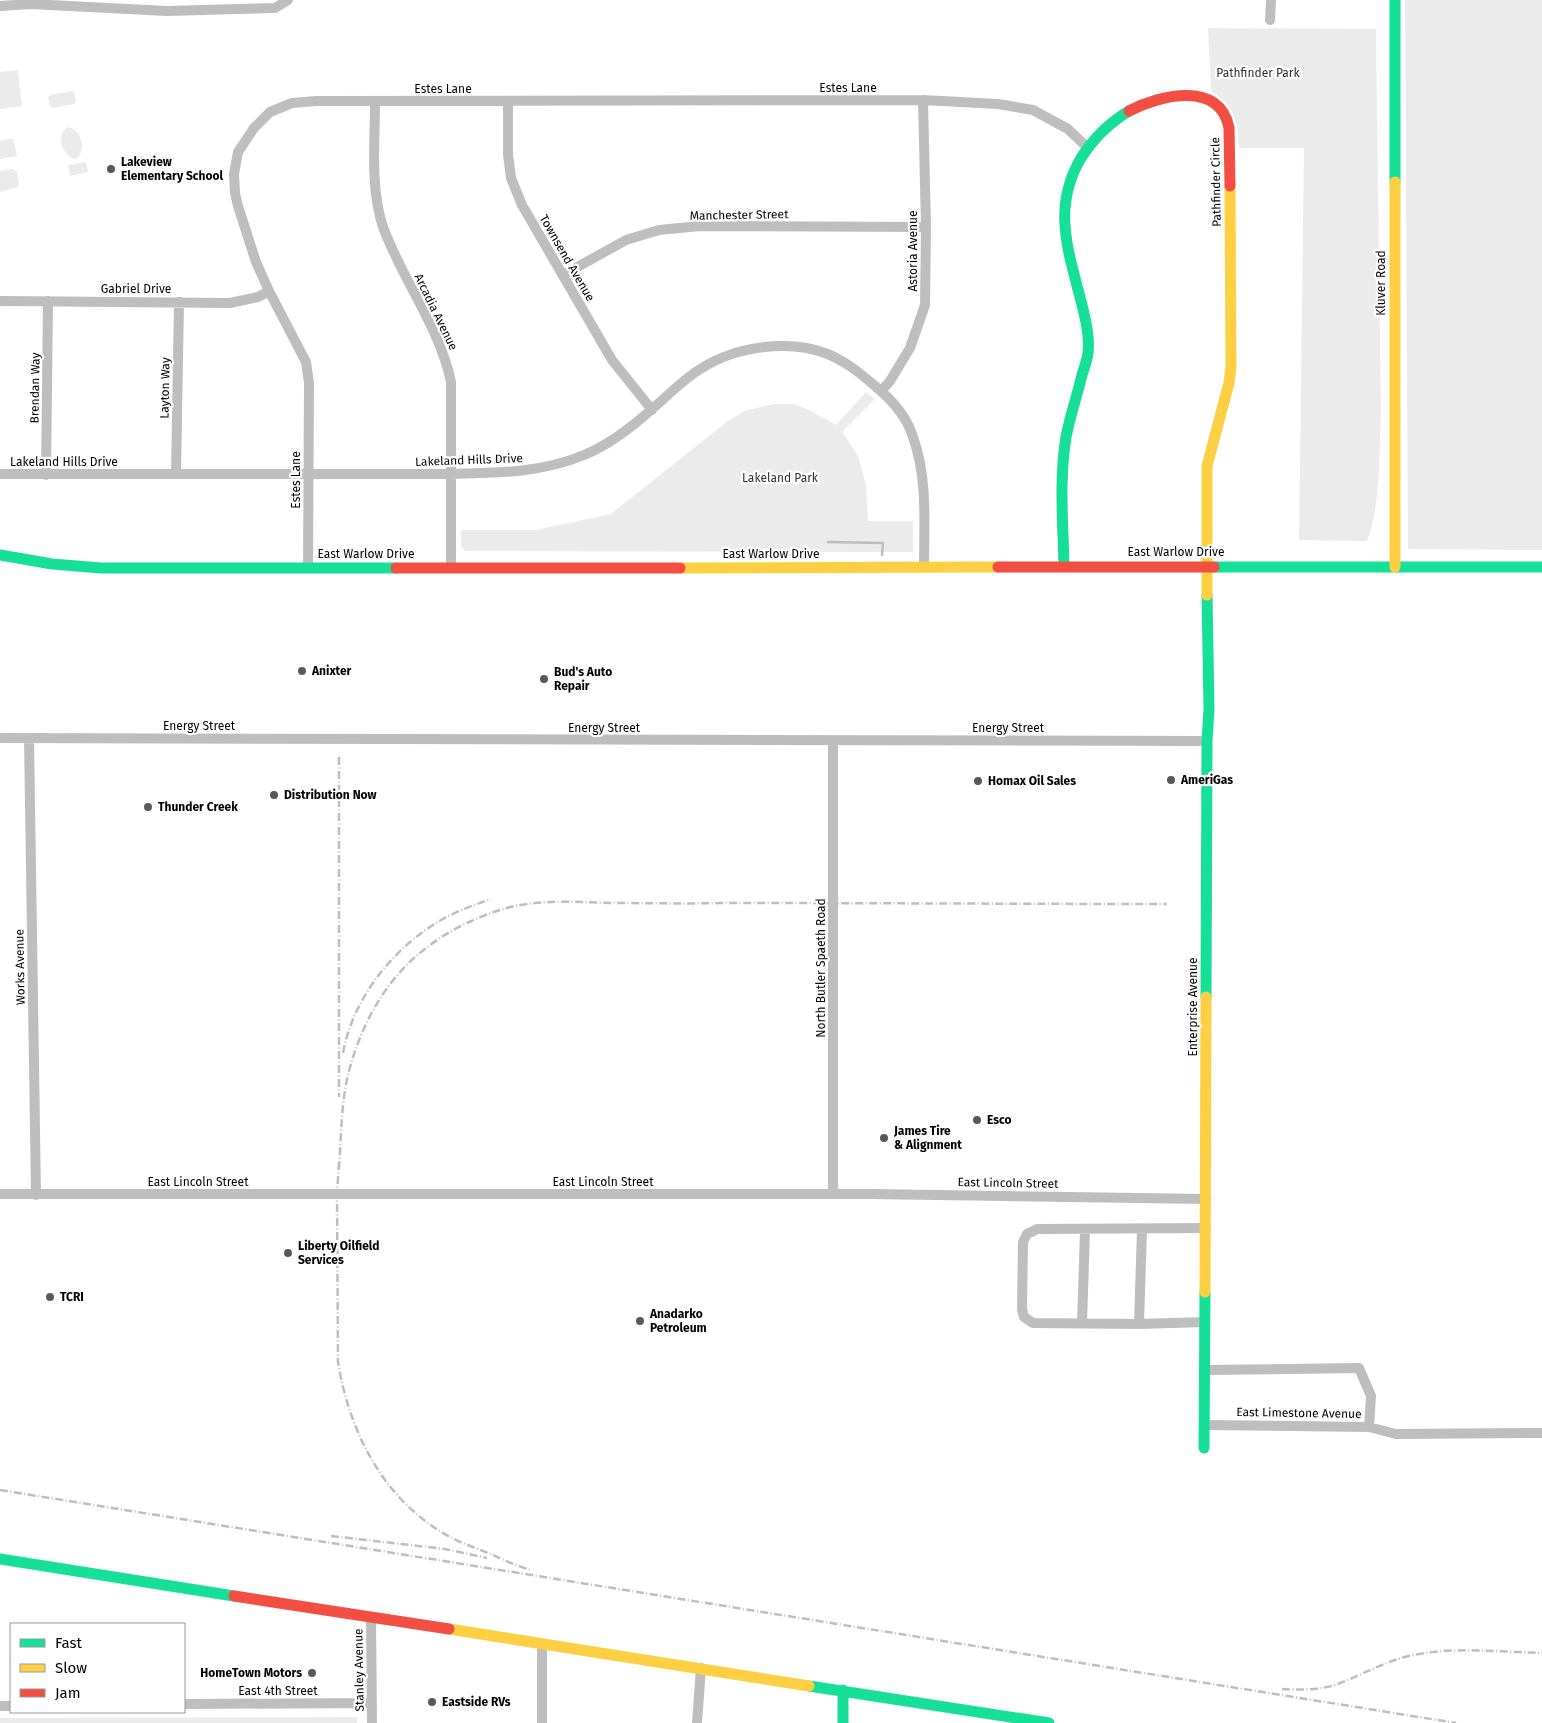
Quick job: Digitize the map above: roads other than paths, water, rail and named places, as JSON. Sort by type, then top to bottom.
[{"type":"street","points":[[0,6],[30,4],[167,11],[275,8],[288,0]]},
{"type":"street","points":[[1270,20],[1271,0]]},
{"type":"street","name":"Kluver Road","points":[[1395,567],[1396,0]]},
{"type":"street","name":"Pathfinder Circle","points":[[1064,566],[1063,460],[1067,436],[1088,352],[1084,310],[1066,247],[1063,228],[1063,212],[1067,190],[1075,169],[1088,148],[1109,126],[1130,110],[1157,100],[1184,95],[1200,96],[1212,102],[1221,110],[1228,122],[1230,136],[1231,366],[1229,383],[1207,466],[1207,566]]},
{"type":"street","name":"Estes Lane","points":[[308,568],[309,383],[306,362],[256,262],[235,193],[234,174],[238,152],[254,128],[270,112],[292,103],[316,101],[923,100],[998,104],[1033,110],[1068,129],[1088,148]]},
{"type":"street","name":"Astoria Avenue","points":[[881,391],[894,375],[910,348],[925,305],[926,227],[923,100]]},
{"type":"street","name":"Arcadia Avenue","points":[[375,101],[375,174],[377,200],[383,225],[393,253],[438,343],[448,368],[451,382],[451,568]]},
{"type":"street","name":"Townsend Avenue","points":[[508,101],[508,155],[511,178],[522,205],[612,360],[652,410]]},
{"type":"street","name":"Manchester Street","points":[[563,276],[626,240],[659,230],[700,226],[926,227]]},
{"type":"street","name":"Gabriel Drive","points":[[0,301],[230,303],[258,297],[269,291]]},
{"type":"street","name":"Brendan Way","points":[[46,475],[48,301]]},
{"type":"street","name":"Layton Way","points":[[176,474],[179,302]]},
{"type":"street","name":"Lakeland Hills Drive","points":[[0,474],[308,475],[523,472],[555,466],[585,455],[612,441],[702,367],[732,353],[761,347],[792,347],[825,353],[856,369],[899,410],[913,435],[920,461],[924,488],[924,568]]},
{"type":"street","name":"East Warlow Drive","points":[[0,555],[52,564],[101,568],[1542,567]]},
{"type":"street","name":"Enterprise Avenue","points":[[1204,1448],[1207,741],[1209,709],[1207,566]]},
{"type":"street","name":"Energy Street","points":[[0,738],[1207,741]]},
{"type":"street","name":"Works Avenue","points":[[29,738],[36,1195]]},
{"type":"street","name":"North Butler Spaeth Road","points":[[833,741],[833,1194]]},
{"type":"street","name":"East Lincoln Street","points":[[0,1194],[833,1194],[1206,1199]]},
{"type":"street","points":[[1205,1322],[1139,1324],[1033,1323],[1024,1317],[1022,1309],[1023,1242],[1027,1234],[1037,1229],[1206,1228]]},
{"type":"street","points":[[1139,1324],[1142,1229]]},
{"type":"street","points":[[1082,1324],[1085,1230]]},
{"type":"street","points":[[1205,1370],[1359,1368],[1371,1396],[1370,1427]]},
{"type":"street","name":"East Limestone Avenue","points":[[1204,1425],[1370,1427],[1396,1434],[1542,1433]]},
{"type":"street","points":[[0,1559],[1050,1723]]},
{"type":"street","name":"Stanley Avenue","points":[[371,1617],[372,1723]]},
{"type":"street","points":[[542,1644],[542,1723]]},
{"type":"street","points":[[697,1723],[701,1668]]},
{"type":"street","points":[[843,1690],[843,1723]]},
{"type":"street","name":"East 4th Street","points":[[185,1704],[372,1703]]},
{"type":"waterway","points":[[828,542],[883,543],[882,555]]},
{"type":"railway","points":[[339,757],[339,1097]]},
{"type":"railway","points":[[343,1053],[348,1033],[366,994],[392,960],[423,931],[459,911],[491,899]]},
{"type":"railway","points":[[339,1169],[342,1113],[347,1079],[358,1042],[375,1007],[397,976],[425,949],[458,927],[495,911],[542,902],[1167,904]]},
{"type":"railway","points":[[339,1162],[337,1195],[338,1362],[344,1390],[362,1442],[392,1488],[410,1508],[432,1526],[456,1540],[531,1570]]},
{"type":"railway","points":[[0,1490],[1456,1723]]},
{"type":"railway","points":[[331,1536],[445,1549],[487,1558]]},
{"type":"railway","points":[[1282,1689],[1295,1690],[1329,1687],[1390,1662],[1425,1653],[1459,1650],[1542,1653]]},
{"type":"place","name":"Lakeview Elementary School","points":[[111,169]]},
{"type":"place","name":"Anixter","points":[[302,671]]},
{"type":"place","name":"Bud's Auto Repair","points":[[544,679]]},
{"type":"place","name":"AmeriGas","points":[[1171,780]]},
{"type":"place","name":"Homax Oil Sales","points":[[978,781]]},
{"type":"place","name":"Distribution Now","points":[[274,795]]},
{"type":"place","name":"Thunder Creek","points":[[148,807]]},
{"type":"place","name":"Esco","points":[[977,1120]]},
{"type":"place","name":"James Tire & Alignment","points":[[884,1138]]},
{"type":"place","name":"Liberty Oilfield Services","points":[[288,1253]]},
{"type":"place","name":"TCRI","points":[[50,1297]]},
{"type":"place","name":"Anadarko Petroleum","points":[[640,1321]]},
{"type":"place","name":"HomeTown Motors","points":[[312,1673]]},
{"type":"place","name":"Eastside RVs","points":[[432,1702]]},
{"type":"park label","name":"Pathfinder Park","points":[[1258,73]]},
{"type":"park label","name":"Lakeland Park","points":[[780,478]]}]
